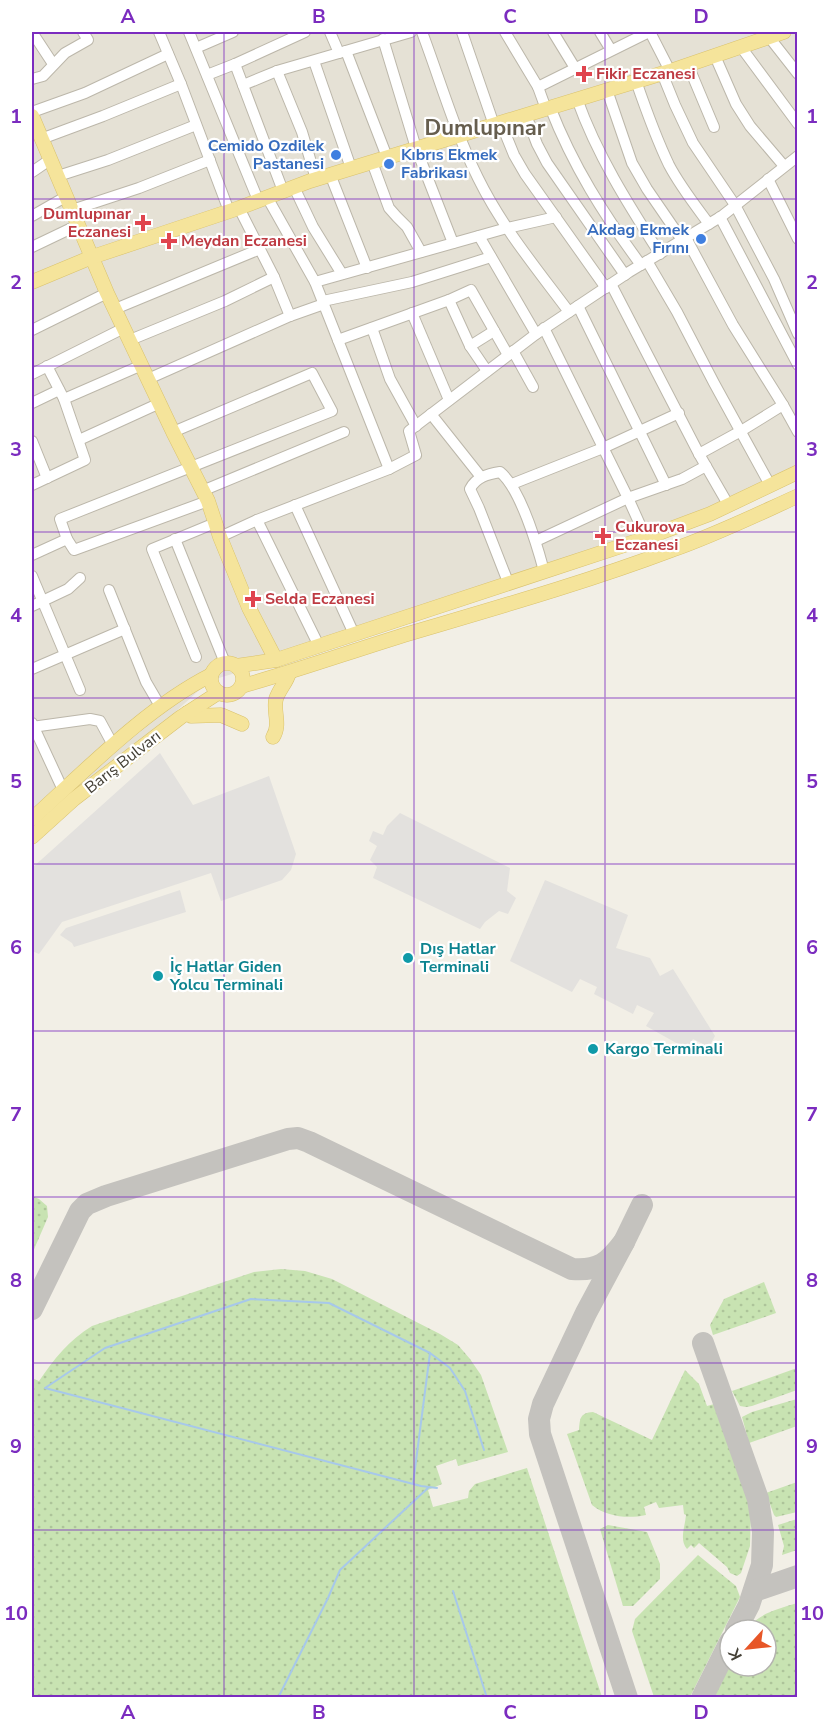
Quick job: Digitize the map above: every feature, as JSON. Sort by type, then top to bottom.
[{"type":"main road","points":[[32,282],[92,257],[330,174],[666,72],[784,32]]},
{"type":"main road","points":[[32,114],[37,134],[51,159],[107,293],[205,496],[249,608],[276,660]]},
{"type":"main road","points":[[231,664],[243,675],[242,686],[231,695],[223,695],[218,693],[212,685],[211,675],[216,666],[231,664],[276,660],[646,538],[729,506],[798,472]]},
{"type":"main road","points":[[242,686],[556,590],[673,550],[798,496]]},
{"type":"main road","points":[[273,736],[278,727],[276,700],[289,673]]},
{"type":"main road","name":"Barış Bulvarı","points":[[32,819],[113,745],[160,706],[187,687],[211,675]]},
{"type":"main road","name":"Barış Bulvarı","points":[[32,837],[74,799],[187,713],[218,693]]},
{"type":"main road","points":[[187,713],[191,716],[210,714],[224,716],[242,724]]},
{"type":"street","points":[[32,32],[53,64]]},
{"type":"street","points":[[32,79],[43,76],[65,53],[88,40],[82,32]]},
{"type":"street","points":[[159,32],[210,160],[234,209],[260,249],[290,316]]},
{"type":"street","points":[[189,32],[262,199],[315,282],[389,469]]},
{"type":"street","points":[[196,48],[233,32]]},
{"type":"street","points":[[207,75],[305,32]]},
{"type":"street","points":[[330,32],[343,52],[387,157]]},
{"type":"street","points":[[243,85],[277,71],[411,32]]},
{"type":"street","points":[[422,32],[478,179],[507,228],[574,309],[641,432],[666,485]]},
{"type":"street","points":[[462,32],[497,124],[514,155],[571,240],[609,286],[729,506]]},
{"type":"street","points":[[507,32],[538,87],[581,174],[610,223],[644,263],[677,312],[771,485]]},
{"type":"street","points":[[553,32],[575,68]]},
{"type":"street","points":[[600,32],[611,50]]},
{"type":"street","points":[[538,87],[649,32],[666,72],[675,105],[693,143],[735,205],[774,279],[798,334]]},
{"type":"street","points":[[769,37],[798,74]]},
{"type":"street","points":[[383,39],[416,148],[453,243]]},
{"type":"street","points":[[741,47],[798,124]]},
{"type":"street","points":[[32,114],[85,93],[168,54]]},
{"type":"street","points":[[715,56],[750,126],[784,166]]},
{"type":"street","points":[[315,61],[351,168]]},
{"type":"street","points":[[235,64],[288,189],[342,274]]},
{"type":"street","points":[[688,65],[714,127]]},
{"type":"street","points":[[277,71],[302,132],[316,179]]},
{"type":"street","points":[[636,81],[652,128],[670,166],[708,224]]},
{"type":"street","points":[[37,134],[103,116],[181,84]]},
{"type":"street","points":[[607,90],[632,163],[647,189],[684,239],[798,432]]},
{"type":"street","points":[[577,99],[587,127],[624,199],[660,254]]},
{"type":"street","points":[[526,115],[547,163],[625,275]]},
{"type":"street","points":[[58,176],[108,160],[196,125]]},
{"type":"street","points":[[220,537],[257,520],[389,469],[416,455],[410,431],[431,414],[540,331],[625,275],[720,217],[798,156]]},
{"type":"street","points":[[32,171],[51,159]]},
{"type":"street","points":[[72,210],[139,188],[210,160]]},
{"type":"street","points":[[372,162],[389,208],[407,226],[421,252]]},
{"type":"street","points":[[330,174],[367,268]]},
{"type":"street","points":[[768,179],[798,239]]},
{"type":"street","points":[[32,216],[67,196]]},
{"type":"street","points":[[315,282],[507,228],[556,217]]},
{"type":"street","points":[[720,217],[798,365]]},
{"type":"street","points":[[32,247],[78,225]]},
{"type":"street","points":[[479,236],[540,331],[603,448],[646,538]]},
{"type":"street","points":[[115,309],[260,249]]},
{"type":"street","points":[[148,379],[323,303],[412,282],[491,257]]},
{"type":"street","points":[[32,374],[127,334],[225,301],[274,277]]},
{"type":"street","points":[[338,340],[471,290],[494,331],[533,387]]},
{"type":"street","points":[[32,330],[107,293]]},
{"type":"street","points":[[449,300],[471,346],[487,371]]},
{"type":"street","points":[[412,313],[449,400]]},
{"type":"street","points":[[372,328],[390,379],[416,426]]},
{"type":"street","points":[[471,346],[494,331]]},
{"type":"street","points":[[32,403],[142,365]]},
{"type":"street","points":[[32,485],[85,460],[62,394],[47,366]]},
{"type":"street","points":[[173,432],[312,373],[332,411],[60,519],[67,539],[74,550],[205,496],[344,432]]},
{"type":"street","points":[[79,440],[160,403]]},
{"type":"street","points":[[699,454],[783,405]]},
{"type":"street","points":[[512,484],[641,432],[679,413]]},
{"type":"street","points":[[431,414],[481,477]]},
{"type":"street","points":[[32,441],[47,478]]},
{"type":"street","points":[[536,541],[628,498],[682,479],[706,466]]},
{"type":"street","points":[[508,582],[470,489],[481,477],[500,472],[512,484],[536,541],[544,571]]},
{"type":"street","points":[[296,505],[354,634]]},
{"type":"street","points":[[257,520],[319,646]]},
{"type":"street","points":[[196,657],[153,549],[215,523]]},
{"type":"street","points":[[32,555],[67,539]]},
{"type":"street","points":[[175,540],[231,664]]},
{"type":"street","points":[[32,576],[37,604],[65,655],[80,690]]},
{"type":"street","points":[[37,604],[68,589],[80,578]]},
{"type":"street","points":[[108,590],[146,682],[160,706]]},
{"type":"street","points":[[32,669],[125,629]]},
{"type":"street","points":[[63,790],[32,726],[90,719],[100,721],[113,745]]},
{"type":"shaded area","points":[[32,32],[797,32],[797,475],[490,596],[209,681],[32,844]]},
{"type":"shaded area","points":[[160,753],[193,805],[269,776],[296,854],[291,870],[282,880],[221,901],[211,873],[62,922],[39,954],[32,951],[32,868]]},
{"type":"shaded area","points":[[400,813],[510,868],[507,891],[516,898],[508,914],[499,911],[480,929],[373,878],[377,867],[370,860],[377,846],[369,841],[373,831],[383,835],[387,826]]},
{"type":"shaded area","points":[[545,880],[628,915],[616,948],[650,958],[660,976],[673,969],[715,1036],[709,1047],[693,1039],[687,1049],[646,1026],[654,1013],[637,1005],[633,1014],[594,994],[597,987],[580,979],[572,992],[510,961]]},
{"type":"shaded area","points":[[180,890],[186,912],[74,947],[60,935],[66,928]]},
{"type":"green space","points":[[32,1196],[47,1206],[48,1217],[32,1254]]},
{"type":"green space","points":[[281,1269],[305,1271],[332,1279],[440,1334],[458,1345],[470,1359],[481,1375],[508,1452],[458,1466],[456,1459],[436,1466],[442,1484],[428,1490],[433,1507],[468,1498],[469,1491],[475,1484],[527,1468],[602,1697],[32,1697],[32,1378],[39,1381],[62,1350],[92,1326],[254,1272]]},
{"type":"green space","points":[[764,1282],[776,1313],[713,1335],[710,1325],[724,1299]]},
{"type":"green space","points":[[797,1368],[797,1390],[752,1406],[740,1406],[732,1391]]},
{"type":"green space","points":[[685,1370],[699,1384],[707,1406],[718,1403],[751,1511],[750,1546],[741,1573],[737,1576],[730,1573],[727,1567],[699,1543],[694,1548],[691,1545],[687,1549],[683,1542],[686,1515],[683,1505],[659,1508],[656,1502],[644,1507],[646,1515],[632,1517],[604,1512],[592,1505],[567,1434],[579,1430],[582,1417],[593,1412],[652,1440]]},
{"type":"green space","points":[[797,1399],[797,1426],[749,1443],[742,1417]]},
{"type":"green space","points":[[797,1482],[797,1512],[776,1517],[766,1493]]},
{"type":"green space","points":[[797,1519],[797,1550],[782,1555],[784,1546],[778,1525]]},
{"type":"green space","points":[[608,1525],[647,1532],[660,1564],[660,1579],[633,1606],[623,1606],[600,1529]]},
{"type":"green space","points":[[698,1555],[736,1586],[740,1597],[730,1618],[718,1618],[718,1641],[690,1697],[654,1697],[632,1631],[635,1619]]},
{"type":"green space","points":[[797,1603],[797,1697],[714,1697],[724,1678],[778,1678],[778,1618],[759,1618]]},
{"type":"waterway","points":[[430,1353],[329,1303],[251,1299],[105,1348],[45,1388],[421,1486],[437,1488]]},
{"type":"waterway","points":[[413,1484],[430,1353],[450,1368],[465,1391],[484,1450]]},
{"type":"waterway","points":[[278,1698],[340,1570],[429,1487]]},
{"type":"waterway","points":[[453,1591],[487,1698]]},
{"type":"taxiway","points":[[32,1309],[80,1211],[87,1204],[288,1139],[298,1138],[309,1142],[572,1269],[589,1269],[602,1264],[624,1242]]},
{"type":"taxiway","points":[[627,1698],[540,1434],[539,1419],[543,1404],[586,1313],[642,1205]]},
{"type":"taxiway","points":[[703,1343],[758,1499],[763,1532],[762,1565],[742,1618]]},
{"type":"taxiway","points":[[754,1591],[798,1576]]},
{"type":"taxiway","points":[[702,1698],[718,1666]]},
{"type":"place","name":"Fikir Eczanesi","points":[[584,74]]},
{"type":"place","name":"Cemido Ozdilek Pastanesi","points":[[336,155]]},
{"type":"place","name":"Kıbrıs Ekmek Fabrikası","points":[[389,164]]},
{"type":"place","name":"Dumlupınar Eczanesi","points":[[143,223]]},
{"type":"place","name":"Akdag Ekmek Fırını","points":[[701,239]]},
{"type":"place","name":"Meydan Eczanesi","points":[[169,241]]},
{"type":"place","name":"Cukurova Eczanesi","points":[[603,536]]},
{"type":"place","name":"Selda Eczanesi","points":[[253,599]]},
{"type":"place","name":"Dış Hatlar Terminali","points":[[408,958]]},
{"type":"place","name":"İç Hatlar Giden Yolcu Terminali","points":[[158,976]]},
{"type":"place","name":"Kargo Terminali","points":[[593,1049]]},
{"type":"district","name":"Dumlupınar","points":[[485,128]]}]
